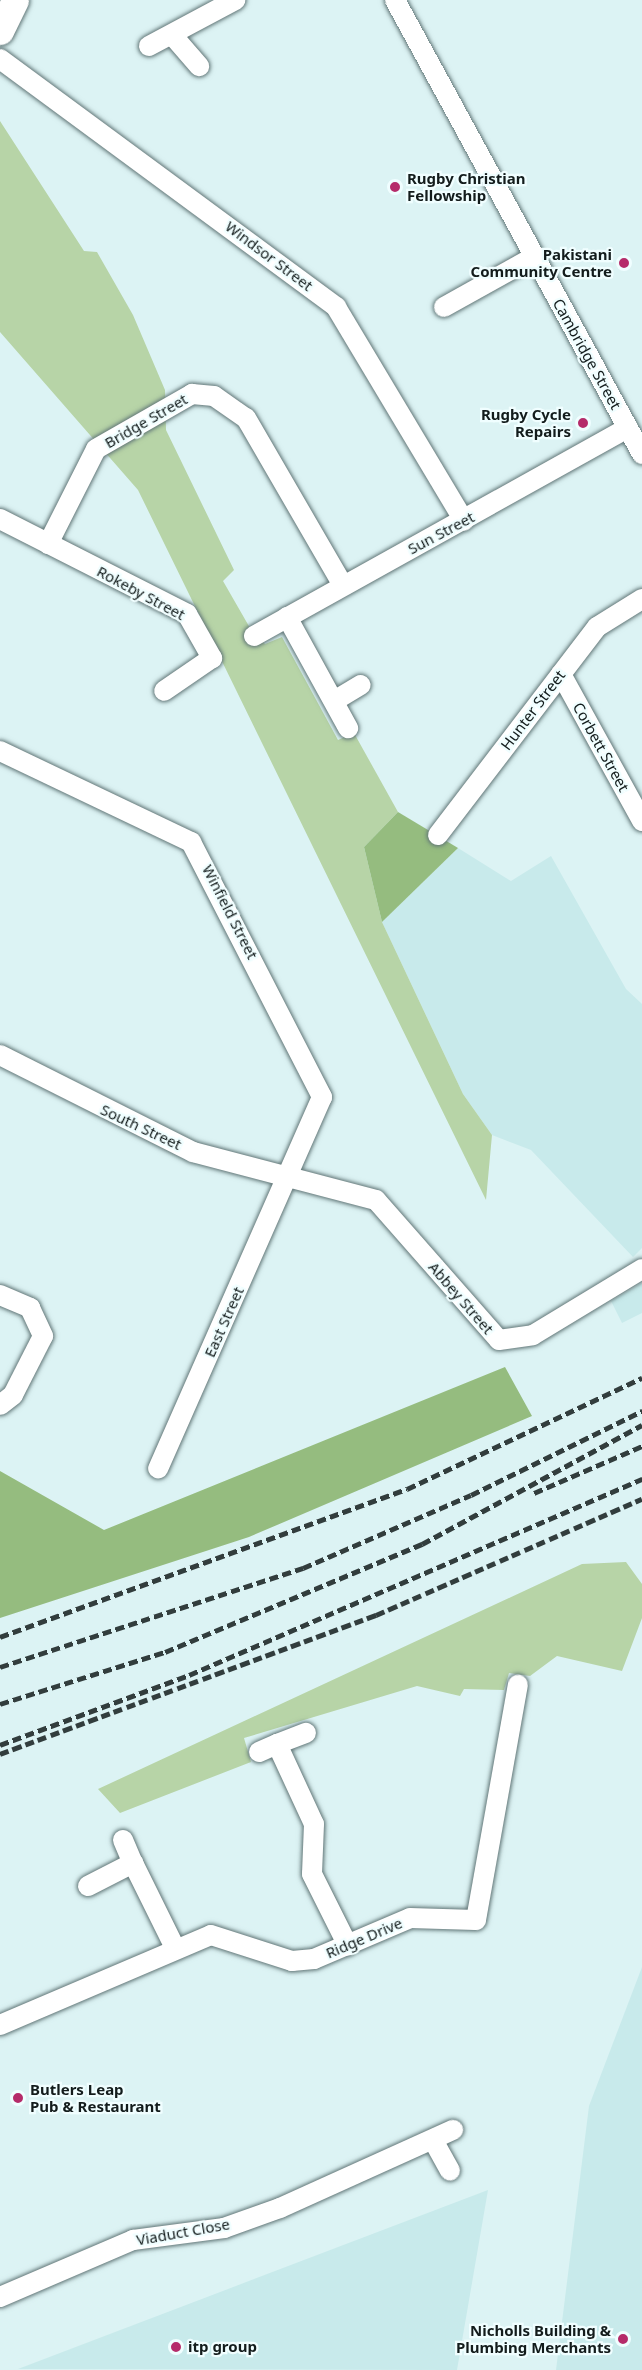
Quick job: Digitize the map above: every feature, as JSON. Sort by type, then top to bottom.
[{"type":"street","points":[[0,31],[15,0]]},
{"type":"street","points":[[149,46],[173,36],[235,0]]},
{"type":"street","name":"Cambridge Street","points":[[395,0],[642,454]]},
{"type":"street","points":[[173,36],[199,66]]},
{"type":"street","name":"Windsor Street","points":[[0,59],[336,307],[464,521]]},
{"type":"street","points":[[444,307],[534,256]]},
{"type":"street","name":"Bridge Street","points":[[48,544],[96,449],[192,394],[234,406],[343,585]]},
{"type":"street","name":"Sun Street","points":[[254,636],[628,428]]},
{"type":"street","name":"Rokeby Street","points":[[0,519],[187,614],[212,658],[164,691]]},
{"type":"street","name":"Hunter Street","points":[[438,835],[597,627],[642,599]]},
{"type":"street","points":[[287,617],[348,728]]},
{"type":"street","name":"Corbett Street","points":[[561,674],[642,821]]},
{"type":"street","points":[[334,701],[361,685]]},
{"type":"street","name":"Winfield Street","points":[[0,751],[191,842],[199,852],[322,1097],[291,1176]]},
{"type":"street","name":"South Street","points":[[0,1055],[193,1152],[291,1176]]},
{"type":"street","name":"Abbey Street","points":[[291,1176],[376,1200],[499,1340],[533,1335],[642,1269]]},
{"type":"street","name":"East Street","points":[[158,1468],[291,1176]]},
{"type":"street","points":[[0,1295],[30,1308],[43,1336],[13,1395],[0,1406]]},
{"type":"street","name":"Ridge Drive","points":[[0,2025],[175,1948],[211,1935],[227,1937],[292,1961],[314,1959],[410,1918],[476,1920],[518,1685]]},
{"type":"street","points":[[259,1752],[306,1733]]},
{"type":"street","points":[[277,1744],[314,1824],[312,1874],[348,1946]]},
{"type":"street","points":[[123,1840],[132,1863],[175,1948]]},
{"type":"street","points":[[88,1886],[132,1863]]},
{"type":"street","name":"Viaduct Close","points":[[0,2297],[133,2240],[224,2228],[453,2130]]},
{"type":"street","points":[[433,2140],[450,2171]]},
{"type":"shaded area","points":[[458,848],[511,881],[551,856],[626,989],[642,1004],[642,1248],[633,1257],[531,1150],[492,1135],[463,1094],[382,922]]},
{"type":"shaded area","points":[[642,1283],[642,1313],[622,1323],[611,1301]]},
{"type":"shaded area","points":[[642,1967],[642,2370],[556,2370],[589,2106]]},
{"type":"shaded area","points":[[488,2190],[457,2370],[18,2369]]},
{"type":"green space","points":[[0,121],[84,251],[97,252],[133,315],[165,390],[166,430],[234,570],[223,581],[250,628],[265,644],[282,637],[338,740],[354,733],[398,812],[364,847],[382,922],[463,1094],[492,1135],[486,1200],[138,490],[0,332]]},
{"type":"green space","points":[[398,812],[458,848],[382,922],[364,847]]},
{"type":"green space","points":[[505,1367],[532,1416],[249,1537],[0,1618],[0,1471],[104,1530]]},
{"type":"green space","points":[[626,1562],[642,1584],[642,1618],[622,1671],[557,1656],[530,1676],[509,1673],[504,1690],[464,1689],[460,1696],[417,1686],[244,1738],[251,1762],[120,1813],[98,1789],[582,1564]]},
{"type":"railway","points":[[0,1637],[407,1489],[642,1378]]},
{"type":"railway","points":[[0,1667],[303,1568],[471,1495],[642,1411]]},
{"type":"railway","points":[[0,1704],[165,1652],[422,1544],[642,1425]]},
{"type":"railway","points":[[534,1493],[642,1446]]},
{"type":"railway","points":[[0,1745],[189,1675],[642,1479]]},
{"type":"railway","points":[[0,1754],[376,1615],[642,1499]]},
{"type":"place","name":"Rugby Christian Fellowship","points":[[395,187]]},
{"type":"place","name":"Pakistani Community Centre","points":[[624,263]]},
{"type":"place","name":"Rugby Cycle Repairs","points":[[583,423]]},
{"type":"place","name":"Butlers Leap Pub & Restaurant","points":[[18,2098]]},
{"type":"place","name":"Nicholls Building & Plumbing Merchants","points":[[623,2339]]},
{"type":"place","name":"itp group","points":[[176,2347]]}]
